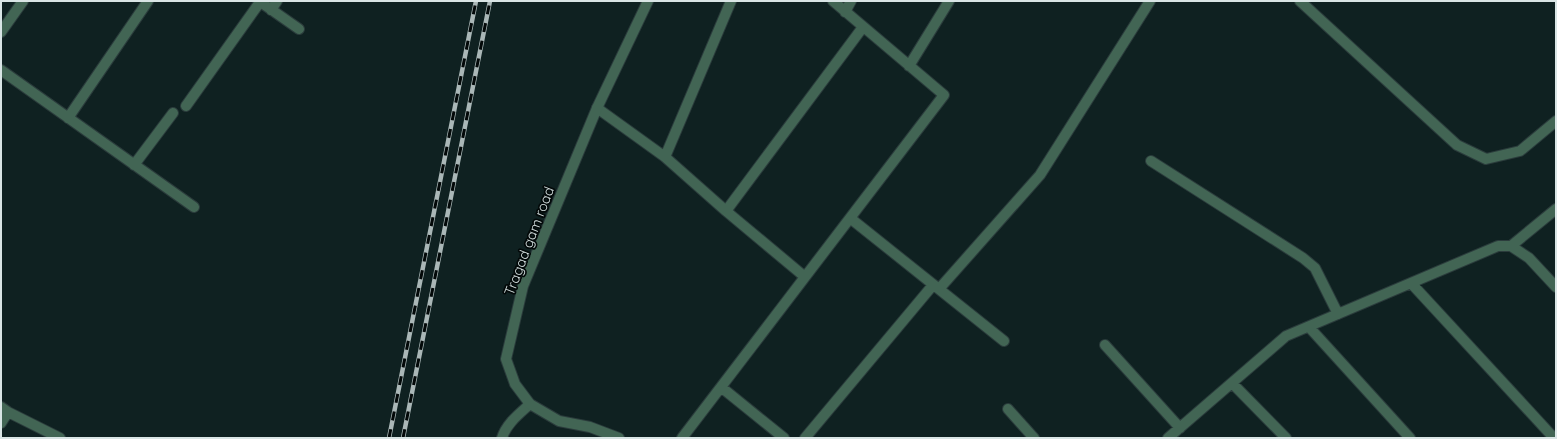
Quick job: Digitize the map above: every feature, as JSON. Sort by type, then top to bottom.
[{"type":"street","points":[[1,32],[23,1]]},
{"type":"street","points":[[68,118],[148,1]]},
{"type":"street","name":"Tragad gam road","points":[[620,438],[590,426],[559,421],[530,404],[515,384],[506,359],[523,286],[597,108],[648,1]]},
{"type":"street","points":[[665,157],[731,1]]},
{"type":"street","points":[[682,438],[944,95],[833,1]]},
{"type":"street","points":[[845,12],[851,1]]},
{"type":"street","points":[[909,66],[948,1]]},
{"type":"street","points":[[805,438],[936,287],[1040,175],[1150,1]]},
{"type":"street","points":[[1300,1],[1457,144],[1486,159],[1520,151],[1556,121]]},
{"type":"street","points":[[186,106],[260,2],[274,5],[300,29]]},
{"type":"street","points":[[726,211],[863,27]]},
{"type":"street","points":[[1,70],[194,207]]},
{"type":"street","points":[[597,108],[665,157],[726,211],[805,277]]},
{"type":"street","points":[[134,165],[172,113]]},
{"type":"street","points":[[1151,161],[1303,258],[1315,268],[1338,314]]},
{"type":"street","points":[[1511,246],[1556,209]]},
{"type":"street","points":[[850,218],[1004,341]]},
{"type":"street","points":[[1168,438],[1286,336],[1498,246],[1511,246],[1529,258],[1556,287]]},
{"type":"street","points":[[1411,283],[1554,438]]},
{"type":"street","points":[[1309,327],[1410,438]]},
{"type":"street","points":[[1105,345],[1180,428]]},
{"type":"street","points":[[1232,383],[1286,438]]},
{"type":"street","points":[[721,387],[784,438]]},
{"type":"street","points":[[502,438],[514,419],[530,404]]},
{"type":"street","points":[[1008,409],[1034,438]]},
{"type":"street","points":[[1,423],[4,410],[60,438]]},
{"type":"railway","points":[[389,438],[476,1]]},
{"type":"railway","points":[[403,438],[490,1]]}]
